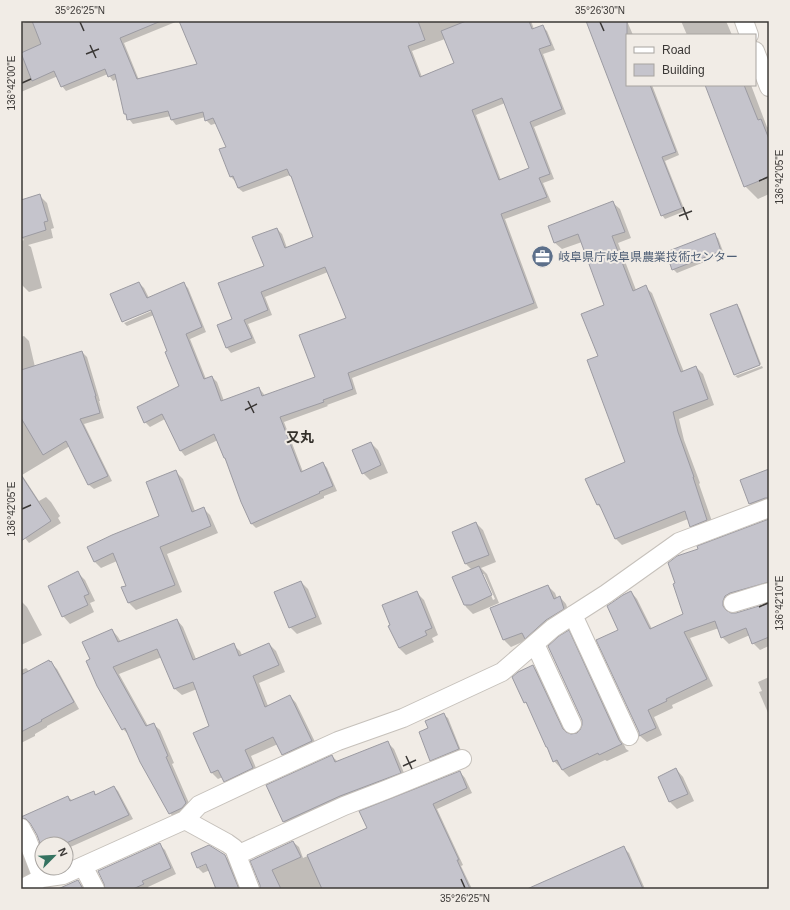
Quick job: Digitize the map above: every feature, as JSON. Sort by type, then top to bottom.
[{"type":"street","points":[[744,21],[749,34]]},
{"type":"street","points":[[756,54],[769,87]]},
{"type":"street","points":[[21,889],[42,878],[63,875],[185,820],[199,804],[338,741],[403,718],[502,672],[553,628],[606,594],[679,542],[769,508]]},
{"type":"street","points":[[733,603],[769,592]]},
{"type":"street","points":[[573,615],[629,736]]},
{"type":"street","points":[[535,644],[572,724]]},
{"type":"street","points":[[237,855],[344,806],[462,759]]},
{"type":"street","points":[[185,820],[234,848],[250,889]]},
{"type":"street","points":[[21,828],[28,840],[42,878]]},
{"type":"street","points":[[83,866],[95,889]]},
{"type":"building","points":[[32,21],[161,21],[120,38],[137,79],[197,64],[179,21],[418,21],[425,40],[408,46],[420,77],[454,63],[441,31],[466,21],[529,21],[532,29],[543,25],[551,45],[539,49],[562,109],[530,122],[550,174],[539,178],[547,197],[501,214],[534,303],[348,373],[353,389],[323,400],[324,402],[280,417],[301,472],[323,462],[333,486],[251,524],[214,434],[180,451],[162,414],[144,423],[137,407],[179,386],[165,352],[167,351],[151,310],[122,322],[110,294],[139,282],[147,298],[184,282],[202,327],[186,334],[204,379],[212,376],[221,401],[259,387],[262,396],[315,377],[299,335],[346,318],[325,267],[261,292],[268,310],[244,320],[252,338],[226,348],[217,325],[232,319],[218,283],[264,266],[252,237],[277,228],[285,248],[313,237],[291,176],[287,169],[238,188],[233,176],[230,177],[219,149],[226,147],[213,118],[205,121],[203,112],[171,120],[168,111],[127,120],[126,114],[124,114],[115,74],[108,77],[105,69],[61,87],[54,71],[32,81],[21,53],[41,44]],"holes":[[[502,98],[529,168],[499,180],[472,110]]]},
{"type":"building","points":[[586,21],[627,21],[626,86],[650,86],[676,152],[662,157],[682,208],[661,216]]},
{"type":"building","points":[[705,86],[744,86],[758,120],[761,119],[769,139],[769,177],[744,187]]},
{"type":"building","points":[[40,194],[48,221],[44,222],[46,230],[21,238],[21,200]]},
{"type":"building","points":[[613,201],[625,232],[612,236],[633,291],[646,285],[681,372],[696,366],[708,399],[673,412],[678,432],[707,520],[690,527],[685,511],[615,539],[599,504],[597,505],[585,479],[625,462],[587,360],[598,356],[581,314],[604,305],[578,234],[554,243],[548,226]]},
{"type":"building","points":[[715,233],[721,251],[672,270],[666,252]]},
{"type":"building","points":[[737,304],[760,365],[734,375],[710,314]]},
{"type":"building","points":[[82,351],[100,413],[80,419],[108,476],[88,485],[66,441],[43,455],[21,418],[21,370]]},
{"type":"building","points":[[371,442],[381,465],[362,474],[352,450]]},
{"type":"building","points":[[769,469],[769,498],[749,504],[740,480]]},
{"type":"building","points":[[176,470],[192,512],[204,507],[211,526],[160,547],[175,585],[128,603],[121,587],[126,586],[113,553],[94,562],[87,547],[159,516],[146,482]]},
{"type":"building","points":[[21,475],[51,521],[21,541]]},
{"type":"building","points":[[769,519],[769,582],[730,593],[725,596],[723,606],[731,613],[736,613],[769,603],[769,637],[752,644],[746,628],[721,638],[715,621],[684,632],[707,679],[666,699],[667,701],[648,710],[656,728],[639,736],[639,732],[596,640],[618,630],[607,606],[631,591],[650,629],[683,614],[668,563],[677,556],[698,549],[697,546]]},
{"type":"building","points":[[476,522],[489,555],[465,564],[452,532]]},
{"type":"building","points":[[479,566],[492,595],[471,605],[464,605],[452,577]]},
{"type":"building","points":[[78,571],[89,594],[84,596],[88,605],[62,617],[48,586]]},
{"type":"building","points":[[301,581],[316,617],[289,628],[274,592]]},
{"type":"building","points":[[548,585],[554,599],[560,596],[564,609],[546,620],[525,639],[522,633],[503,640],[490,608]]},
{"type":"building","points":[[417,591],[432,628],[425,631],[427,635],[399,648],[388,626],[390,625],[382,605]]},
{"type":"building","points":[[177,619],[193,660],[234,643],[239,656],[269,643],[279,665],[253,676],[265,707],[290,695],[312,741],[282,755],[273,737],[245,750],[253,768],[224,782],[218,770],[211,773],[193,733],[209,726],[193,682],[174,689],[157,649],[113,667],[146,726],[154,723],[168,756],[166,757],[186,803],[182,808],[169,814],[140,762],[125,728],[122,730],[97,686],[86,661],[90,659],[82,642],[112,629],[118,642]]},
{"type":"building","points":[[569,630],[622,744],[599,755],[598,753],[562,770],[557,760],[553,762],[526,702],[524,703],[512,677],[518,672],[533,665],[563,729],[571,734],[577,733],[582,725],[582,720],[548,646],[559,636]]},
{"type":"building","points":[[49,660],[50,662],[51,661],[74,702],[21,732],[21,675]]},
{"type":"building","points":[[444,713],[459,749],[430,761],[419,732],[428,728],[425,721]]},
{"type":"building","points":[[388,741],[401,773],[340,796],[283,822],[266,785],[332,755],[335,762]]},
{"type":"building","points":[[676,768],[688,794],[669,802],[658,777]]},
{"type":"building","points":[[460,771],[467,788],[433,804],[459,860],[457,860],[470,889],[322,889],[307,855],[367,828],[359,811]]},
{"type":"building","points":[[114,786],[129,815],[74,840],[74,836],[37,836],[30,823],[26,819],[21,818],[68,796],[70,801],[94,791],[95,795]]},
{"type":"building","points":[[293,841],[301,857],[272,870],[281,889],[260,889],[260,885],[250,861]]},
{"type":"building","points":[[160,843],[171,868],[142,881],[144,884],[133,889],[105,889],[98,871]]},
{"type":"building","points":[[209,845],[225,855],[239,889],[216,889],[206,864],[197,868],[191,853]]},
{"type":"building","points":[[624,846],[643,889],[527,889]]},
{"type":"building","points":[[78,880],[83,889],[58,889]]},
{"type":"place","name":"岐阜県庁岐阜県農業技術センター","points":[[543,257]]},
{"type":"district","name":"又丸","points":[[300,437]]}]
